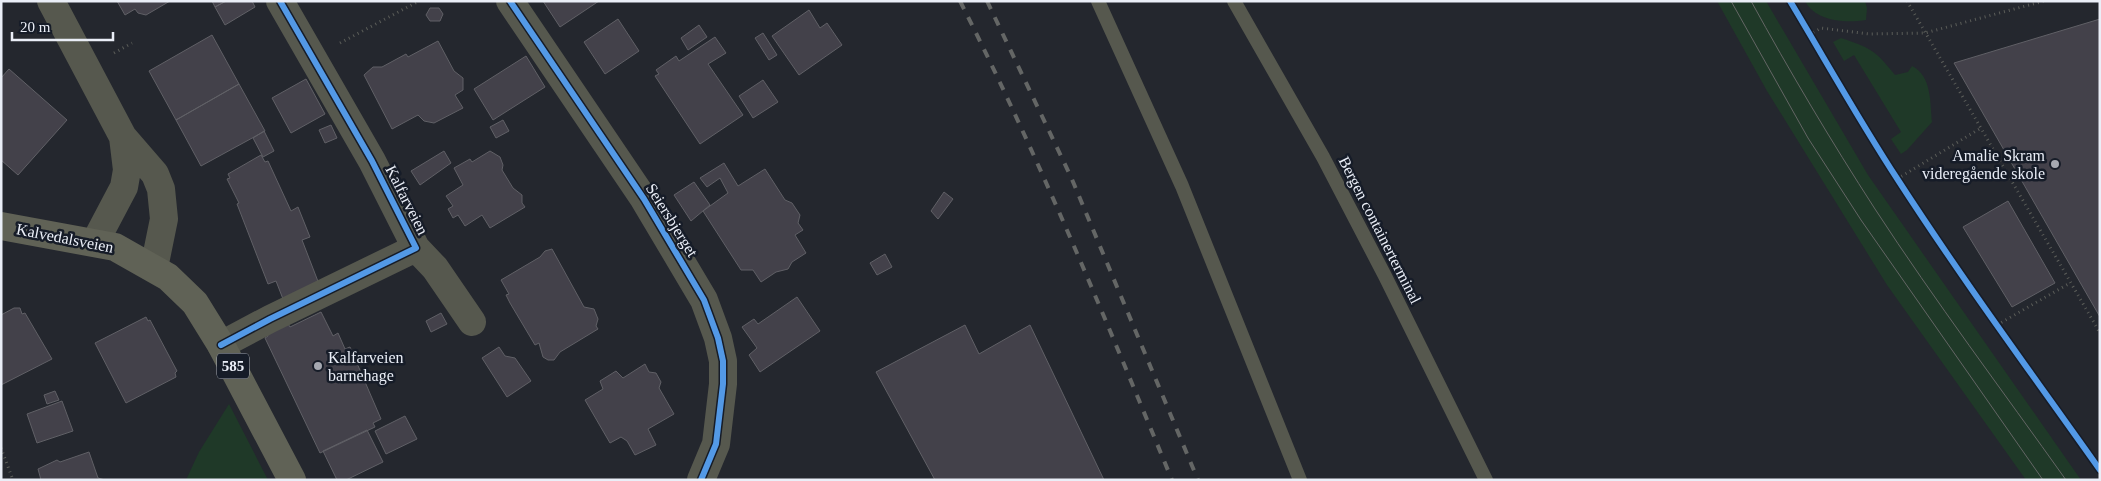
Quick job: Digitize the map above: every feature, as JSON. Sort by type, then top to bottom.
[{"type":"main road","name":"Kalvedalsveien","points":[[1,226],[115,246],[154,268]]},
{"type":"main road","name":"585","points":[[154,268],[168,277],[195,303],[221,345],[292,480]]},
{"type":"street","points":[[51,1],[123,137],[155,174],[161,189],[164,219],[154,268]]},
{"type":"street","name":"Kalfarveien","points":[[280,1],[372,161],[416,248],[435,268],[472,322]]},
{"type":"street","name":"Seiersbjerget","points":[[510,1],[639,192],[704,300],[718,338],[723,361],[723,384],[716,444],[701,480]]},
{"type":"street","points":[[95,242],[124,187],[127,170],[123,137]]},
{"type":"street","name":"Kalfarveien","points":[[221,345],[416,248]]},
{"type":"lane","points":[[1098,1],[1182,186],[1300,480]]},
{"type":"lane","name":"Bergen containerterminal","points":[[1234,1],[1323,157],[1385,276],[1486,480]]},
{"type":"path","points":[[315,60],[322,52],[418,1]]},
{"type":"path","points":[[1906,1],[2100,333]]},
{"type":"path","points":[[1809,35],[1821,28],[1869,34],[1925,33],[2044,1]]},
{"type":"path","points":[[1806,28],[1814,43]]},
{"type":"path","points":[[111,55],[132,43]]},
{"type":"path","points":[[1897,179],[1980,128]]},
{"type":"path","points":[[1892,171],[1902,187]]},
{"type":"path","points":[[1997,325],[2070,283]]},
{"type":"path","points":[[1992,318],[2003,333]]},
{"type":"path","points":[[1,448],[13,480]]},
{"type":"green space","points":[[1717,1],[1766,1],[1868,175],[2081,480],[2026,480],[1887,285],[1767,91]]},
{"type":"green space","points":[[1805,1],[1865,1],[1867,8],[1866,20],[1832,20],[1816,13]]},
{"type":"green space","points":[[1841,38],[1872,51],[1895,75],[1908,72],[1912,66],[1919,70],[1927,83],[1932,122],[1907,150],[1901,154],[1891,139],[1901,132],[1854,55],[1844,61],[1833,42]]},
{"type":"green space","points":[[229,404],[268,480],[186,480],[199,452]]},
{"type":"building","points":[[117,1],[170,1],[146,15],[138,13],[135,9],[125,15]]},
{"type":"building","points":[[212,1],[226,1],[215,7]]},
{"type":"building","points":[[226,1],[252,1],[255,7],[225,25],[215,7]]},
{"type":"building","points":[[543,1],[599,1],[560,27]]},
{"type":"building","points":[[430,8],[439,8],[443,14],[440,21],[430,21],[426,15]]},
{"type":"building","points":[[809,10],[820,28],[827,23],[842,45],[799,75],[772,36]]},
{"type":"building","points":[[618,19],[639,51],[605,74],[584,42]]},
{"type":"building","name":"Amalie Skram videregående skole","points":[[2100,19],[2100,317],[1954,63]]},
{"type":"building","points":[[699,25],[707,37],[688,50],[681,38]]},
{"type":"building","points":[[763,33],[777,55],[769,60],[755,38]]},
{"type":"building","points":[[212,35],[239,84],[176,120],[149,71]]},
{"type":"building","points":[[715,37],[726,53],[708,64],[743,115],[700,144],[655,76],[659,74],[656,70],[676,56],[679,61]]},
{"type":"building","points":[[438,41],[454,71],[463,78],[463,90],[455,95],[463,108],[434,123],[424,121],[418,115],[392,129],[364,75],[373,67],[382,67],[406,54],[408,57]]},
{"type":"building","points":[[526,56],[545,87],[493,120],[474,89]]},
{"type":"building","points":[[9,69],[67,120],[18,175],[1,160],[1,78]]},
{"type":"building","points":[[306,79],[325,114],[291,133],[272,98]]},
{"type":"building","points":[[763,80],[778,102],[753,118],[739,96]]},
{"type":"building","points":[[239,84],[265,131],[201,166],[176,120]]},
{"type":"building","points":[[503,120],[509,131],[496,138],[490,127]]},
{"type":"building","points":[[331,125],[337,138],[325,143],[319,130]]},
{"type":"building","points":[[264,131],[274,151],[263,157],[253,138]]},
{"type":"building","points":[[444,151],[451,163],[420,185],[411,171]]},
{"type":"building","points":[[490,151],[500,157],[503,165],[502,170],[513,188],[522,195],[522,203],[525,207],[490,228],[482,215],[465,226],[458,215],[453,218],[448,209],[453,206],[446,196],[463,185],[454,168],[470,159],[472,162]]},
{"type":"building","points":[[261,155],[265,162],[268,161],[291,211],[298,207],[310,237],[302,240],[319,284],[283,299],[276,281],[268,284],[237,204],[239,203],[227,179],[230,178],[228,174]]},
{"type":"building","points":[[724,163],[738,186],[765,169],[785,200],[792,203],[800,215],[798,223],[803,230],[795,235],[806,253],[792,262],[788,269],[776,272],[761,282],[753,270],[741,270],[703,211],[728,193],[720,178],[707,187],[700,178]]},
{"type":"building","points":[[694,182],[710,205],[691,221],[674,195]]},
{"type":"building","points":[[944,192],[953,199],[938,219],[931,211]]},
{"type":"building","points":[[2008,201],[2055,283],[2012,307],[1963,227]]},
{"type":"building","points":[[552,249],[584,307],[594,309],[598,319],[596,326],[598,329],[560,352],[554,360],[548,360],[543,357],[539,343],[535,345],[510,303],[506,295],[509,294],[501,280],[540,257],[545,251]]},
{"type":"building","points":[[885,254],[892,267],[877,275],[870,263]]},
{"type":"building","points":[[797,297],[820,331],[760,372],[749,355],[757,348],[742,327],[754,319],[758,324]]},
{"type":"building","points":[[14,308],[20,308],[22,314],[25,313],[52,359],[1,385],[1,315]]},
{"type":"building","points":[[321,312],[333,336],[338,333],[345,349],[350,347],[381,419],[373,423],[375,427],[320,453],[265,338],[268,336],[266,332],[287,322],[290,327]]},
{"type":"building","points":[[441,313],[447,324],[431,332],[426,321]]},
{"type":"building","points":[[146,317],[148,321],[150,320],[177,371],[175,373],[176,377],[126,403],[95,343]]},
{"type":"building","points":[[965,325],[979,354],[1030,325],[1104,480],[935,480],[876,372]]},
{"type":"building","points":[[499,347],[505,356],[515,358],[531,381],[507,397],[482,358]]},
{"type":"building","points":[[645,364],[649,372],[656,373],[661,382],[659,388],[674,414],[648,429],[656,445],[635,455],[627,441],[621,437],[610,443],[585,400],[603,389],[600,381],[616,371],[623,378]]},
{"type":"building","points":[[55,391],[59,400],[47,404],[44,395]]},
{"type":"building","points":[[62,401],[73,431],[37,443],[27,414]]},
{"type":"building","points":[[405,416],[417,439],[386,454],[375,431]]},
{"type":"building","points":[[367,430],[383,462],[346,480],[337,480],[323,451]]},
{"type":"building","points":[[89,452],[98,478],[105,480],[41,480],[38,469],[57,460],[60,462]]},
{"type":"tram line","points":[[1731,1],[1808,138],[1861,220],[2043,480]]},
{"type":"tram line","points":[[1751,1],[1811,106],[1875,209],[1945,311],[2066,480]]},
{"type":"railway","points":[[960,1],[1044,178],[1172,480]]},
{"type":"railway","points":[[987,1],[1071,177],[1198,480]]},
{"type":"cycle path","points":[[221,345],[416,248],[372,161],[280,1]]},
{"type":"cycle path","points":[[510,1],[644,199],[704,300],[718,338],[723,361],[723,384],[716,444],[701,480]]},
{"type":"cycle path","points":[[1790,1],[1870,136],[1922,217],[2100,470]]},
{"type":"place","name":"Amalie Skram videregående skole","points":[[2055,164]]},
{"type":"place","name":"Kalfarveien barnehage","points":[[318,366]]}]
